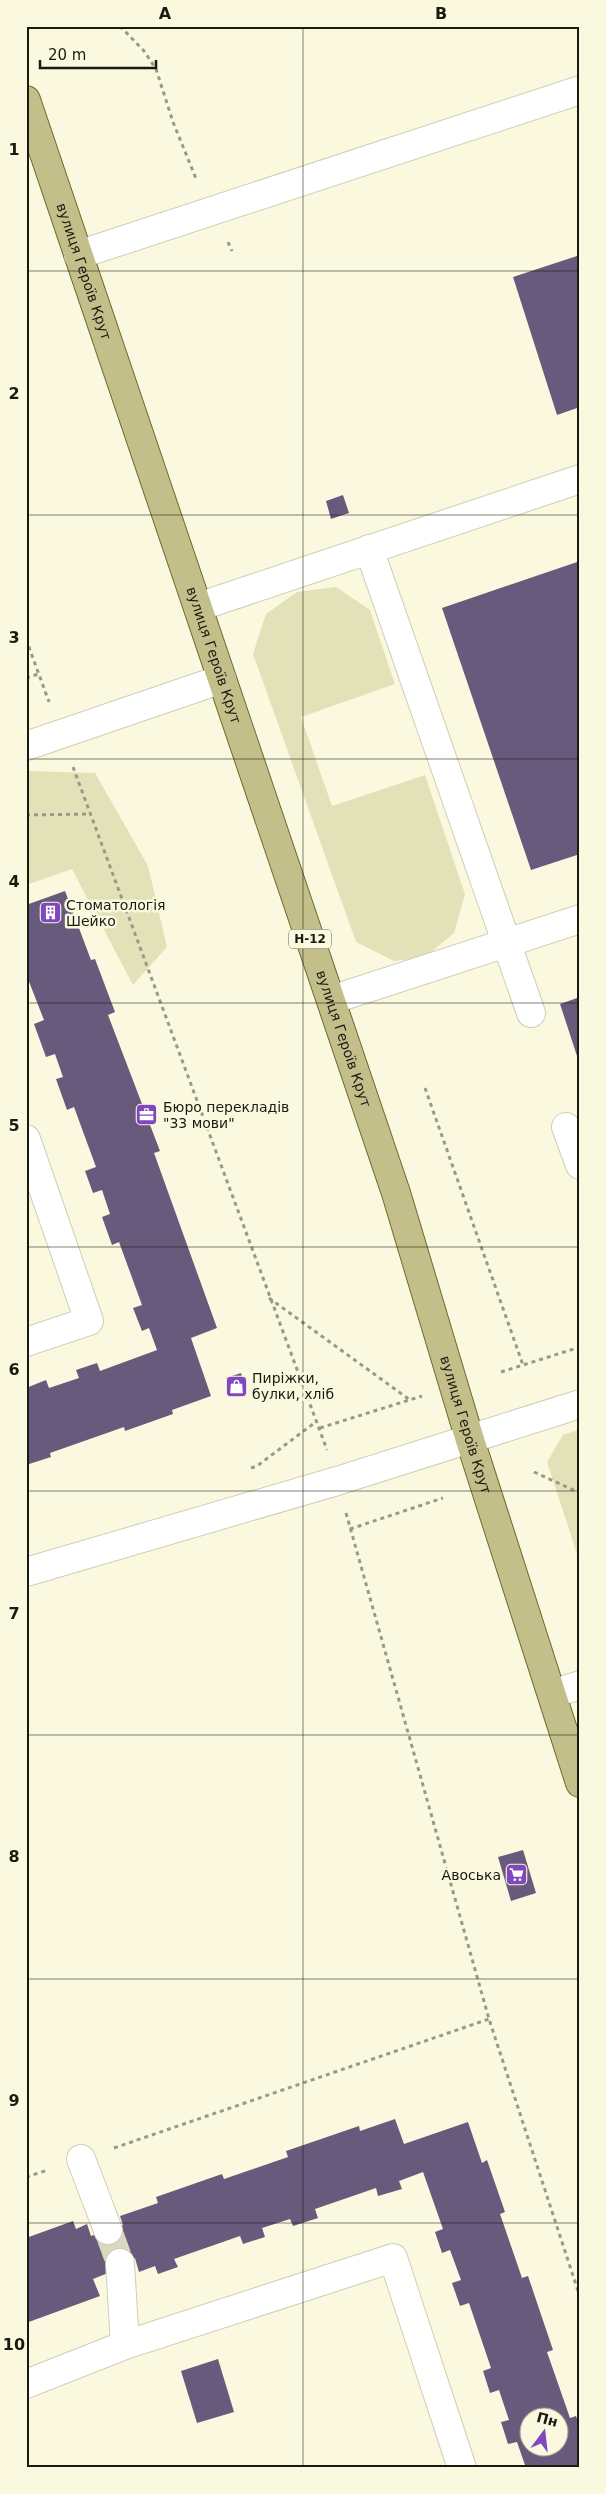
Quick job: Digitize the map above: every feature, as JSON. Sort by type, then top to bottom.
[{"type":"main road","name":"вулиця Героїв Крут","points":[[26,100],[396,1193],[470,1440],[580,1783]]},
{"type":"lane","points":[[78,255],[580,90]]},
{"type":"lane","points":[[198,607],[580,479]]},
{"type":"lane","points":[[369,550],[531,1013]]},
{"type":"lane","points":[[26,746],[222,680]]},
{"type":"lane","points":[[331,1000],[580,919]]},
{"type":"lane","points":[[566,1127],[580,1164]]},
{"type":"lane","points":[[26,1139],[89,1321],[26,1342]]},
{"type":"lane","points":[[26,1572],[470,1440],[580,1404]]},
{"type":"lane","points":[[552,1694],[580,1685]]},
{"type":"lane","points":[[81,2159],[108,2230]]},
{"type":"lane","points":[[26,2384],[125,2344],[393,2258],[462,2468]]},
{"type":"lane","points":[[120,2262],[125,2344]]},
{"type":"path","points":[[120,26],[144,51],[156,69],[176,130],[197,181],[232,251]]},
{"type":"path","points":[[26,678],[38,674]]},
{"type":"path","points":[[26,815],[90,814]]},
{"type":"path","points":[[425,1088],[523,1365]]},
{"type":"path","points":[[268,1298],[410,1400]]},
{"type":"path","points":[[501,1372],[580,1347]]},
{"type":"path","points":[[320,1428],[423,1396]]},
{"type":"path","points":[[248,1469],[257,1466],[317,1421]]},
{"type":"path","points":[[534,1472],[580,1493]]},
{"type":"path","points":[[350,1529],[442,1498]]},
{"type":"path","points":[[26,2177],[489,2019]]},
{"type":"green space","points":[[336,587],[370,610],[395,684],[301,717],[332,806],[425,775],[465,894],[454,933],[425,957],[394,961],[356,942],[253,654],[266,614],[297,592]]},
{"type":"green space","points":[[28,771],[95,773],[148,866],[167,947],[133,985],[72,869],[26,885],[26,773]]},
{"type":"green space","points":[[580,1429],[580,1563],[547,1462],[563,1435]]},
{"type":"building","points":[[580,255],[580,407],[557,415],[513,277]]},
{"type":"building","points":[[343,495],[349,513],[331,519],[326,501]]},
{"type":"building","points":[[580,561],[580,854],[531,870],[442,608]]},
{"type":"building","points":[[65,891],[91,960],[95,959],[115,1012],[108,1015],[160,1151],[154,1153],[217,1328],[191,1338],[211,1396],[172,1410],[173,1414],[125,1431],[124,1427],[50,1453],[51,1457],[26,1465],[26,1388],[46,1380],[49,1388],[79,1378],[76,1370],[97,1363],[100,1371],[157,1350],[149,1328],[142,1331],[133,1308],[142,1305],[119,1242],[112,1245],[102,1217],[110,1214],[102,1190],[93,1193],[85,1171],[96,1167],[74,1107],[67,1110],[56,1079],[63,1077],[55,1054],[46,1057],[34,1024],[44,1020],[26,974],[26,905]]},
{"type":"building","points":[[580,997],[580,1062],[579,1062],[560,1004]]},
{"type":"building","name":"Пиріжки, булки, хліб","points":[[241,1373],[246,1394],[233,1397],[226,1378]]},
{"type":"building","name":"Авоська","points":[[523,1850],[536,1893],[511,1901],[498,1857]]},
{"type":"building","points":[[395,2119],[404,2144],[468,2122],[482,2163],[487,2160],[505,2212],[500,2214],[522,2278],[528,2276],[553,2350],[547,2352],[566,2406],[518,2406],[518,2445],[517,2442],[508,2444],[501,2422],[509,2420],[499,2390],[490,2393],[483,2371],[491,2368],[469,2303],[460,2306],[452,2283],[461,2280],[450,2250],[442,2253],[435,2232],[443,2229],[423,2172],[399,2181],[402,2189],[378,2196],[376,2188],[315,2209],[318,2218],[293,2226],[290,2219],[262,2228],[265,2237],[243,2244],[240,2236],[174,2259],[178,2267],[158,2274],[155,2266],[139,2272],[135,2258],[107,2268],[108,2273],[93,2279],[100,2296],[26,2323],[26,2238],[73,2221],[76,2229],[87,2224],[91,2236],[123,2225],[120,2216],[158,2203],[156,2197],[222,2174],[224,2179],[288,2157],[286,2151],[359,2126],[360,2131]]},
{"type":"building","points":[[218,2359],[234,2412],[197,2423],[181,2371]]},
{"type":"building","points":[[568,2412],[570,2418],[576,2416],[580,2427],[580,2468],[526,2468],[522,2456],[568,2456]]},
{"type":"tunnel","points":[[108,2230],[120,2263]]},
{"type":"place","name":"Стоматологія Шейко","points":[[50,913]]},
{"type":"place","name":"Бюро перекладів \"33 мови\"","points":[[147,1115]]},
{"type":"place","name":"Пиріжки, булки, хліб","points":[[236,1386]]},
{"type":"place","name":"Авоська","points":[[517,1875]]}]
